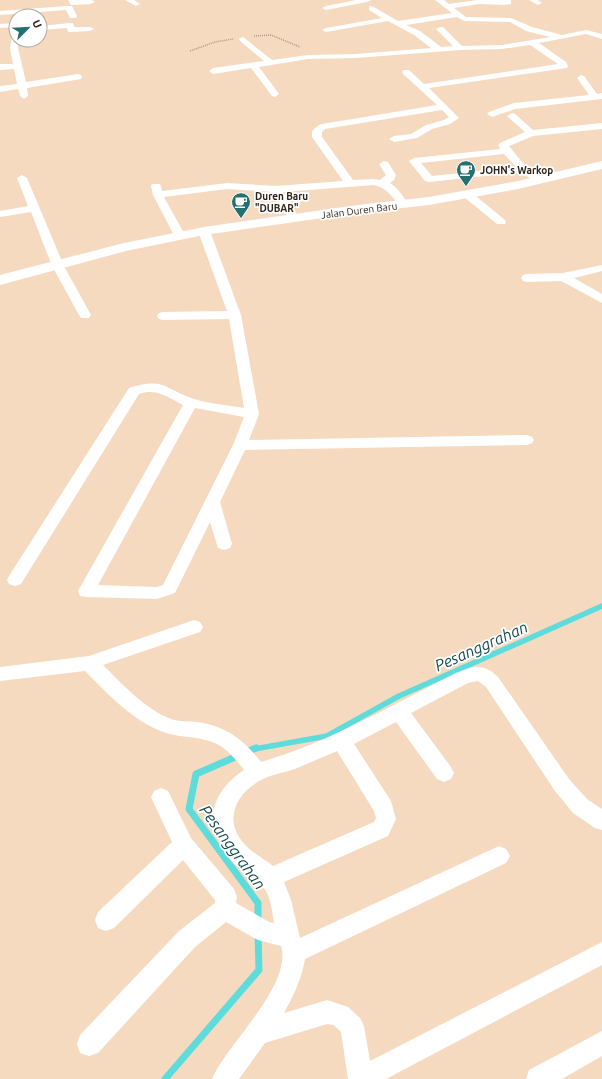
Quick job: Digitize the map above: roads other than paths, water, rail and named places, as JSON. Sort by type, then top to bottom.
[{"type":"street","points":[[72,0],[77,4],[92,2]]},
{"type":"street","points":[[129,0],[136,4]]},
{"type":"street","points":[[326,8],[355,1],[367,0]]},
{"type":"street","points":[[439,0],[458,15],[469,20],[511,20],[529,29],[562,37]]},
{"type":"street","points":[[448,6],[477,1],[504,3],[508,2],[507,0]]},
{"type":"street","points":[[48,10],[69,8],[73,16]]},
{"type":"street","points":[[372,8],[397,24],[417,33],[438,49]]},
{"type":"street","points":[[397,24],[458,15]]},
{"type":"street","points":[[326,30],[389,19]]},
{"type":"street","points":[[48,27],[70,26],[71,30],[90,29]]},
{"type":"street","points":[[440,29],[460,48]]},
{"type":"street","points":[[213,71],[318,56],[356,56],[438,49],[502,47],[533,43],[582,32],[602,37]]},
{"type":"street","points":[[243,39],[271,63]]},
{"type":"street","points":[[421,87],[564,66],[533,43]]},
{"type":"street","points":[[14,48],[24,96]]},
{"type":"street","points":[[253,65],[275,94]]},
{"type":"street","points":[[0,67],[18,66]]},
{"type":"street","points":[[394,139],[414,136],[429,127],[454,118],[406,72]]},
{"type":"street","points":[[0,89],[78,77]]},
{"type":"street","points":[[581,78],[598,97]]},
{"type":"street","points":[[492,114],[514,106],[598,97]]},
{"type":"street","points":[[350,184],[317,137],[317,131],[322,128],[444,107]]},
{"type":"street","points":[[527,115],[512,116],[531,133]]},
{"type":"street","points":[[537,179],[506,152],[503,145],[531,133],[602,126]]},
{"type":"street","points":[[506,152],[414,161],[429,179],[524,169]]},
{"type":"street","points":[[180,236],[157,190],[227,186],[276,189],[383,183],[390,178],[391,175],[384,164]]},
{"type":"street","name":"Jalan Duren Baru","points":[[0,280],[124,248],[204,231],[468,195],[602,165]]},
{"type":"street","points":[[22,178],[58,266],[85,315]]},
{"type":"street","points":[[383,183],[392,189],[403,204]]},
{"type":"street","points":[[276,189],[294,218]]},
{"type":"street","points":[[468,195],[501,222]]},
{"type":"street","points":[[0,214],[35,208]]},
{"type":"street","points":[[191,403],[86,591],[157,593],[169,589],[240,445],[252,414],[235,315],[204,231]]},
{"type":"street","points":[[527,278],[563,277],[602,268]]},
{"type":"street","points":[[563,277],[602,299]]},
{"type":"street","points":[[163,316],[235,315]]},
{"type":"street","points":[[15,580],[131,394],[142,388],[158,387],[191,403],[252,414]]},
{"type":"street","points":[[240,445],[527,440]]},
{"type":"street","points":[[212,501],[224,544]]},
{"type":"street","points":[[0,674],[89,663],[194,627]]},
{"type":"street","points":[[89,663],[124,696],[159,722],[174,729],[215,733],[231,742],[253,766]]},
{"type":"street","points":[[224,1079],[258,1033],[284,989],[292,969],[291,944],[287,926],[277,894],[270,878],[238,853],[229,839],[222,823],[228,797],[241,783],[253,766],[287,763],[341,741],[472,674],[484,676],[492,682],[562,785],[580,806],[602,821]]},
{"type":"street","points":[[399,711],[444,774]]},
{"type":"street","points":[[270,878],[381,829],[386,819],[384,808],[341,741]]},
{"type":"street","points":[[161,797],[184,845],[226,897],[226,909]]},
{"type":"street","points":[[106,920],[184,845]]},
{"type":"street","points":[[226,909],[266,932],[291,944],[499,856]]},
{"type":"street","points":[[90,1044],[187,939],[226,909]]},
{"type":"street","points":[[258,1033],[326,1012],[340,1015],[352,1026],[360,1079],[602,953]]},
{"type":"street","points":[[538,1079],[602,1043]]},
{"type":"waterway","name":"Pesanggrahan","points":[[254,749],[327,736],[399,696],[602,606]]},
{"type":"waterway","name":"Pesanggrahan","points":[[256,748],[196,774],[189,809],[258,903],[258,921]]},
{"type":"waterway","name":"Pesanggrahan","points":[[165,1079],[259,970],[258,933]]},
{"type":"place","name":"JOHN's Warkop","points":[[466,187]]},
{"type":"place","name":"Duren Baru \"DUBAR\"","points":[[241,219]]}]
